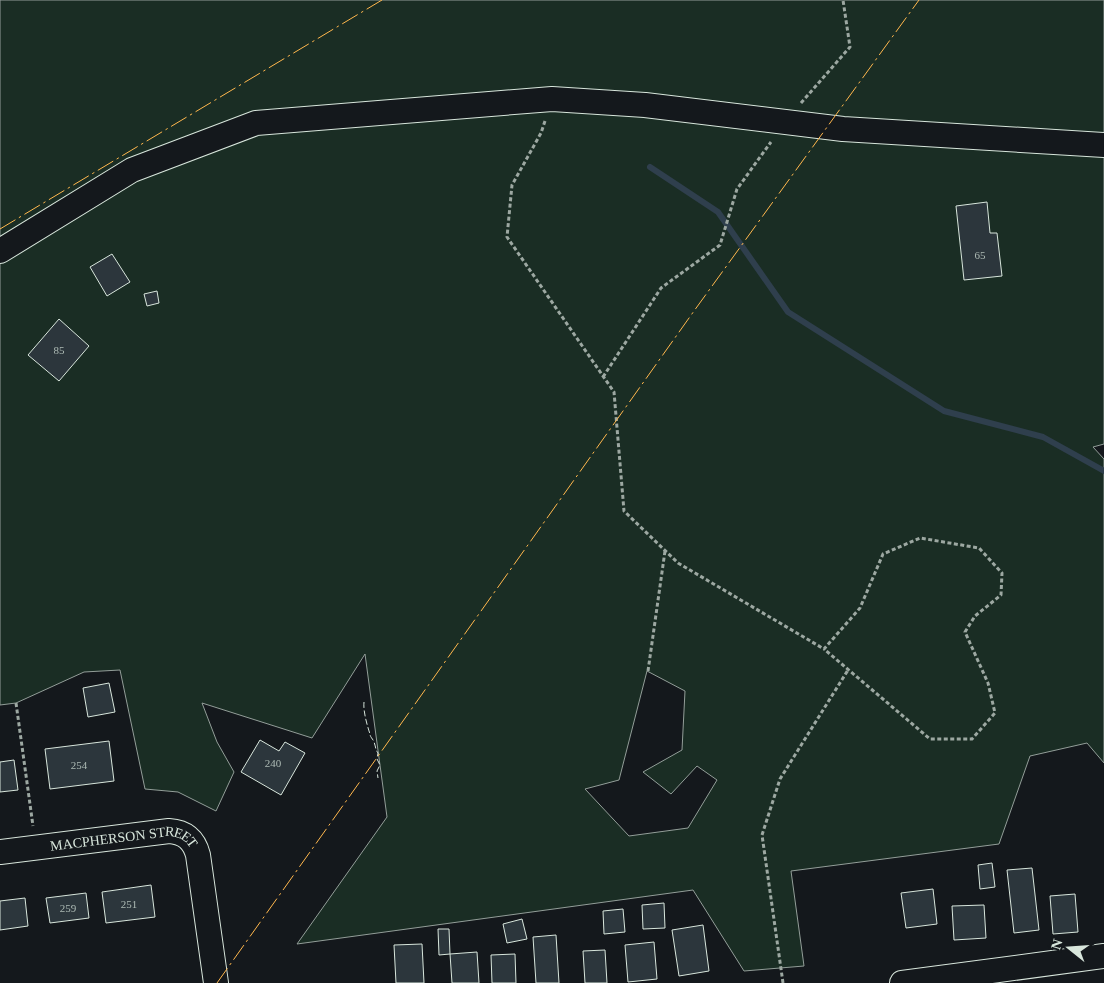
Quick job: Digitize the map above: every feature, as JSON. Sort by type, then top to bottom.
[{"type":"street","points":[[0,251],[132,170],[256,123],[552,100],[645,105],[843,129],[1104,145]]},
{"type":"street","name":"MACPHERSON STREET","points":[[0,852],[169,830],[185,834],[196,847],[198,856],[216,983]]},
{"type":"street","points":[[902,983],[1104,956]]},
{"type":"path","points":[[603,377],[661,288],[720,245],[737,189],[786,122],[850,47],[843,0]]},
{"type":"path","points":[[552,100],[541,133],[512,185],[507,238],[614,392],[624,511],[678,563],[824,649],[930,739],[972,739],[996,713],[988,683],[965,632],[975,616],[1001,595],[1002,574],[979,548],[920,538],[884,554],[860,608],[824,649]]},
{"type":"path","points":[[648,671],[665,550]]},
{"type":"path","points":[[783,983],[762,835],[780,779],[848,670]]},
{"type":"path","points":[[16,703],[36,846]]},
{"type":"green space","points":[[0,0],[1104,0],[1104,444],[1093,447],[1104,459],[1104,763],[1087,743],[1030,756],[999,844],[791,871],[804,966],[744,971],[693,890],[297,944],[387,817],[365,654],[312,738],[202,703],[217,742],[234,772],[216,811],[178,792],[145,789],[120,670],[84,672],[16,703],[0,705]],"holes":[[[647,671],[685,691],[682,750],[643,772],[671,794],[697,766],[717,780],[688,828],[629,836],[585,789],[619,780]]]},
{"type":"building","points":[[987,202],[990,233],[997,233],[1002,276],[964,280],[956,206]]},
{"type":"building","points":[[112,254],[130,282],[107,296],[90,267]]},
{"type":"building","points":[[157,291],[159,303],[147,306],[144,294]]},
{"type":"building","points":[[59,319],[89,346],[59,381],[28,355]]},
{"type":"building","points":[[109,683],[115,712],[88,717],[83,688]]},
{"type":"building","points":[[260,740],[279,751],[285,742],[305,753],[281,795],[241,772]]},
{"type":"building","points":[[109,741],[114,781],[50,789],[45,749]]},
{"type":"building","points":[[14,760],[18,790],[0,792],[0,762]]},
{"type":"building","points":[[992,863],[995,887],[980,889],[978,865]]},
{"type":"building","points":[[1032,868],[1039,930],[1014,933],[1007,870]]},
{"type":"building","points":[[151,885],[155,917],[106,923],[102,892]]},
{"type":"building","points":[[933,889],[937,924],[906,928],[901,893]]},
{"type":"building","points":[[86,893],[89,918],[50,923],[46,898]]},
{"type":"building","points":[[1075,894],[1078,932],[1053,934],[1050,896]]},
{"type":"building","points":[[25,898],[28,926],[0,930],[0,901]]},
{"type":"building","points":[[664,903],[665,928],[643,929],[642,905]]},
{"type":"building","points":[[984,905],[986,938],[954,940],[952,906]]},
{"type":"building","points":[[623,909],[625,932],[604,934],[603,911]]},
{"type":"building","points":[[522,919],[527,939],[507,943],[503,924]]},
{"type":"building","points":[[703,925],[709,971],[679,976],[672,930]]},
{"type":"building","points":[[438,929],[449,929],[450,954],[439,955]]},
{"type":"building","points":[[556,935],[559,983],[536,983],[533,937]]},
{"type":"building","points":[[654,942],[657,979],[628,982],[625,945]]},
{"type":"building","points":[[422,944],[424,983],[396,983],[394,945]]},
{"type":"building","points":[[605,950],[607,983],[585,983],[583,951]]},
{"type":"building","points":[[477,952],[479,983],[452,983],[450,954]]},
{"type":"building","points":[[515,954],[516,983],[492,983],[491,955]]},
{"type":"waterway","points":[[650,167],[718,212],[788,312],[944,411],[1043,437],[1104,471]]},
{"type":"fence","points":[[364,702],[370,736],[378,753],[377,759],[380,765],[377,771],[378,778]]},
{"type":"power","points":[[0,229],[382,0]]},
{"type":"power","points":[[217,983],[694,311],[919,0]]}]
